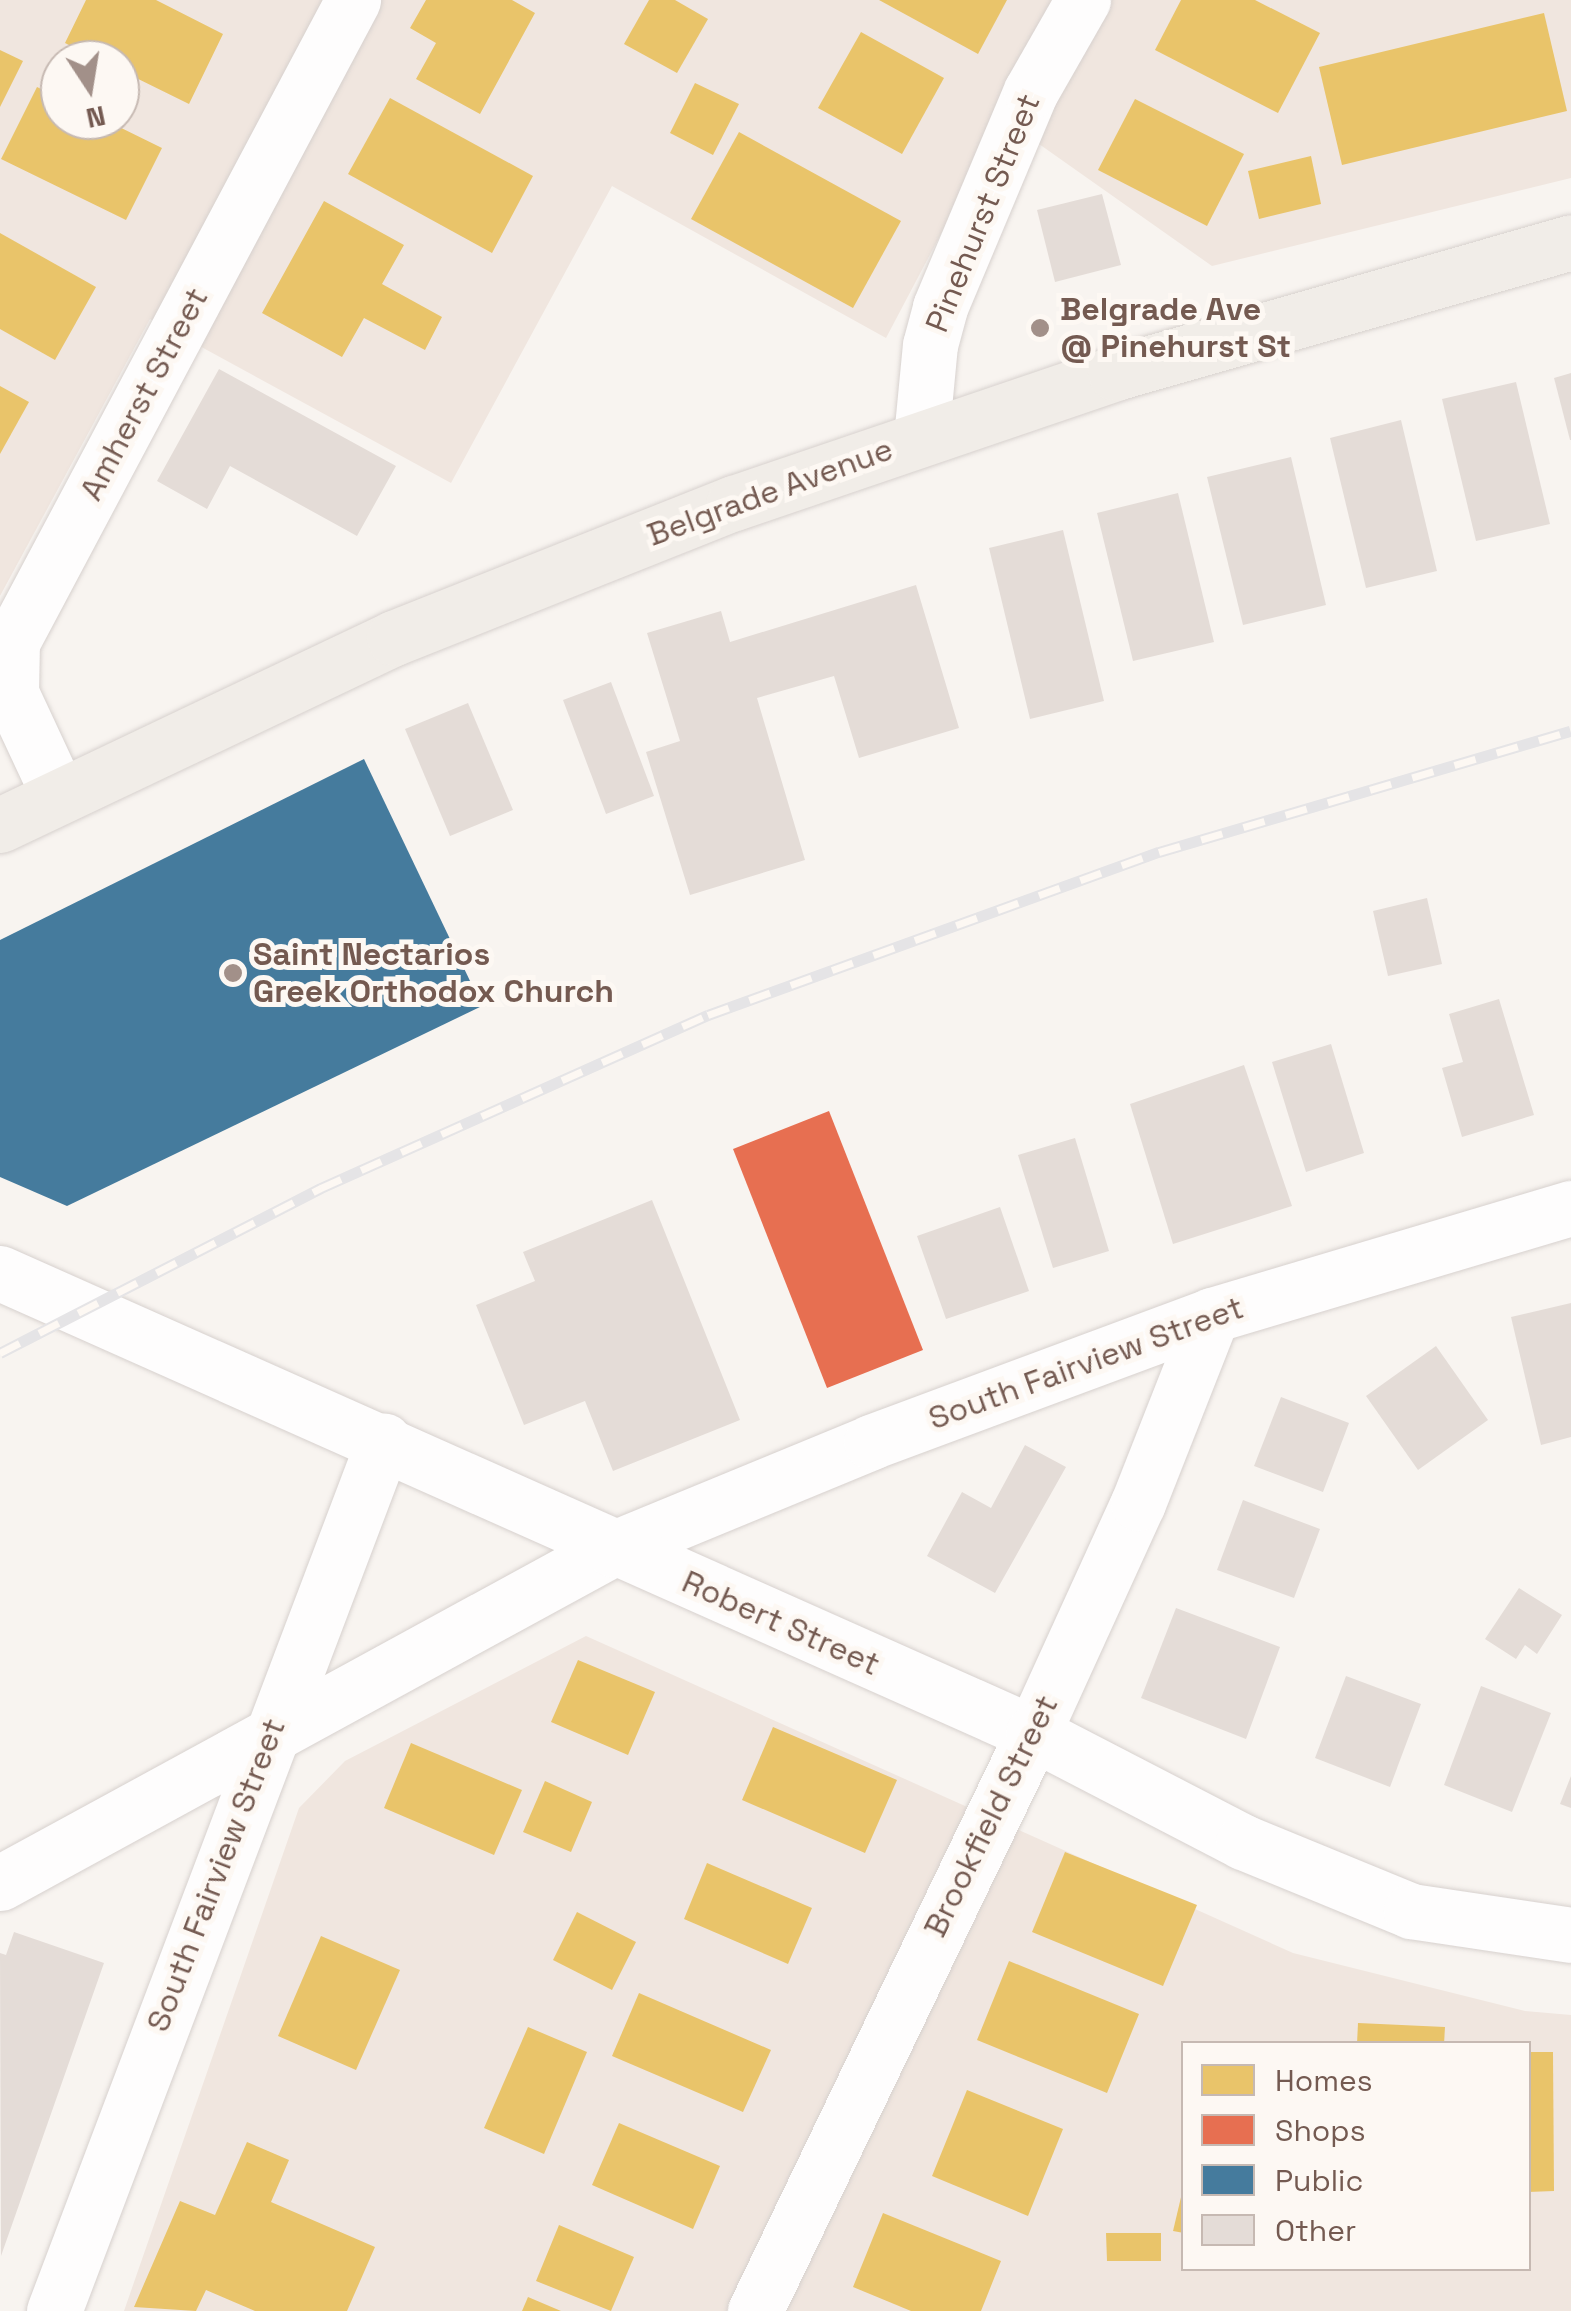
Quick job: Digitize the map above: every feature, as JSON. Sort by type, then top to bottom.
[{"type":"main road","name":"Belgrade Avenue","points":[[0,826],[492,596],[921,438],[1262,327],[1571,242]]},
{"type":"street","name":"Amherst Street","points":[[59,796],[18,718],[8,669],[12,642],[353,0]]},
{"type":"street","name":"Pinehurst Street","points":[[921,438],[930,345],[940,307],[1031,91],[1083,0]]},
{"type":"street","name":"South Fairview Street","points":[[0,1883],[270,1732],[612,1549],[870,1442],[1212,1315],[1571,1208]]},
{"type":"street","name":"Robert Street","points":[[0,1273],[384,1440],[612,1549],[1032,1733],[1243,1842],[1410,1911],[1571,1935]]},
{"type":"street","name":"Brookfield Street","points":[[756,2311],[1138,1503],[1212,1315]]},
{"type":"street","name":"South Fairview Street","points":[[54,2311],[270,1732],[384,1440]]},
{"type":"shaded area","points":[[0,0],[1571,0],[1571,178],[1212,266],[1002,118],[886,338],[612,186],[451,483],[150,319],[0,596]]},
{"type":"shaded area","points":[[586,1636],[1293,1953],[1525,2011],[1571,2015],[1571,2311],[124,2311],[299,1808],[345,1761]]},
{"type":"building: Homes","points":[[86,0],[156,0],[223,34],[189,104],[140,80],[140,40],[66,40]]},
{"type":"building: Homes","points":[[426,0],[512,0],[535,13],[480,114],[416,79],[436,43],[410,28]]},
{"type":"building: Homes","points":[[649,0],[675,0],[708,19],[677,73],[624,44]]},
{"type":"building: Homes","points":[[879,0],[1007,0],[978,54]]},
{"type":"building: Homes","points":[[1181,0],[1255,0],[1320,33],[1278,113],[1155,50]]},
{"type":"building: Homes","points":[[1544,13],[1567,111],[1342,165],[1319,67]]},
{"type":"building: Homes","points":[[861,32],[944,78],[902,154],[818,108]]},
{"type":"building: Homes","points":[[0,50],[23,61],[0,107]]},
{"type":"building: Homes","points":[[695,83],[739,104],[713,155],[670,133]]},
{"type":"building: Homes","points":[[37,87],[40,140],[140,137],[162,148],[126,220],[1,159]]},
{"type":"building: Homes","points":[[390,98],[533,176],[492,253],[348,174]]},
{"type":"building: Homes","points":[[1135,99],[1244,154],[1207,226],[1098,170]]},
{"type":"building: Homes","points":[[739,132],[901,221],[853,308],[691,219]]},
{"type":"building: Homes","points":[[1311,156],[1321,204],[1259,219],[1248,171]]},
{"type":"building: Homes","points":[[324,201],[404,245],[382,284],[442,317],[425,350],[364,318],[342,357],[262,313]]},
{"type":"building: Homes","points":[[0,233],[96,287],[55,360],[0,329]]},
{"type":"building: Homes","points":[[0,386],[29,402],[0,454]]},
{"type":"building: Homes","points":[[578,1660],[655,1692],[628,1755],[551,1722]]},
{"type":"building: Homes","points":[[773,1727],[897,1780],[865,1853],[742,1800]]},
{"type":"building: Homes","points":[[411,1743],[522,1790],[494,1855],[384,1808]]},
{"type":"building: Homes","points":[[545,1781],[592,1802],[571,1852],[523,1832]]},
{"type":"building: Homes","points":[[1065,1852],[1197,1905],[1163,1986],[1032,1932]]},
{"type":"building: Homes","points":[[707,1863],[812,1908],[788,1964],[684,1919]]},
{"type":"building: Homes","points":[[577,1912],[636,1942],[612,1990],[553,1960]]},
{"type":"building: Homes","points":[[321,1936],[400,1970],[356,2070],[278,2036]]},
{"type":"building: Homes","points":[[1009,1961],[1139,2014],[1107,2093],[977,2040]]},
{"type":"building: Homes","points":[[639,1993],[771,2050],[743,2112],[612,2056]]},
{"type":"building: Homes","points":[[1358,2023],[1445,2027],[1444,2041],[1357,2041]]},
{"type":"building: Homes","points":[[528,2027],[587,2052],[544,2154],[484,2128]]},
{"type":"building: Homes","points":[[1531,2052],[1553,2052],[1554,2191],[1531,2192]]},
{"type":"building: Homes","points":[[967,2090],[1063,2129],[1028,2216],[932,2176]]},
{"type":"building: Homes","points":[[619,2123],[720,2166],[693,2229],[592,2185]]},
{"type":"building: Homes","points":[[247,2142],[289,2160],[271,2202],[375,2247],[347,2311],[255,2311],[206,2290],[196,2311],[134,2307],[180,2201],[215,2215]]},
{"type":"building: Homes","points":[[1181,2197],[1181,2232],[1173,2231]]},
{"type":"building: Homes","points":[[883,2213],[1001,2261],[981,2311],[911,2311],[853,2287]]},
{"type":"building: Homes","points":[[559,2225],[634,2257],[611,2311],[536,2281]]},
{"type":"building: Homes","points":[[1106,2233],[1161,2233],[1161,2261],[1107,2261]]},
{"type":"building: Homes","points":[[528,2297],[561,2311],[522,2311]]},
{"type":"building: Shops","points":[[829,1111],[923,1350],[827,1388],[733,1149]]},
{"type":"building: Public","name":"Saint Nectarios Greek Orthodox Church","points":[[364,759],[482,1006],[67,1206],[0,1177],[0,940]]},
{"type":"building: Other","points":[[1102,194],[1121,265],[1055,282],[1037,210]]},
{"type":"building: Other","points":[[219,369],[396,466],[357,536],[230,466],[207,509],[157,481]]},
{"type":"building: Other","points":[[1571,373],[1571,440],[1570,440],[1554,378]]},
{"type":"building: Other","points":[[1516,382],[1550,524],[1476,541],[1442,399]]},
{"type":"building: Other","points":[[1401,420],[1437,571],[1366,588],[1330,438]]},
{"type":"building: Other","points":[[1291,457],[1326,605],[1243,625],[1207,477]]},
{"type":"building: Other","points":[[1178,493],[1214,642],[1133,661],[1097,513]]},
{"type":"building: Other","points":[[1063,530],[1104,701],[1030,719],[989,548]]},
{"type":"building: Other","points":[[916,585],[959,728],[859,758],[834,676],[757,698],[805,860],[690,895],[646,752],[680,741],[647,633],[721,611],[730,642]]},
{"type":"building: Other","points":[[611,682],[654,796],[606,814],[563,700]]},
{"type":"building: Other","points":[[468,703],[513,810],[450,836],[405,729]]},
{"type":"building: Other","points":[[1427,898],[1442,964],[1388,976],[1373,911]]},
{"type":"building: Other","points":[[1499,999],[1534,1115],[1462,1137],[1442,1068],[1463,1062],[1449,1014]]},
{"type":"building: Other","points":[[1331,1044],[1364,1153],[1306,1172],[1272,1062]]},
{"type":"building: Other","points":[[1244,1065],[1292,1206],[1173,1244],[1130,1104]]},
{"type":"building: Other","points":[[1075,1138],[1109,1251],[1053,1268],[1018,1155]]},
{"type":"building: Other","points":[[652,1200],[740,1420],[613,1471],[585,1401],[524,1425],[476,1305],[535,1281],[523,1252]]},
{"type":"building: Other","points":[[1000,1207],[1029,1291],[946,1319],[917,1236]]},
{"type":"building: Other","points":[[1571,1303],[1571,1437],[1541,1445],[1511,1317]]},
{"type":"building: Other","points":[[1436,1346],[1488,1420],[1418,1470],[1366,1396]]},
{"type":"building: Other","points":[[1281,1397],[1349,1423],[1323,1492],[1254,1466]]},
{"type":"building: Other","points":[[1025,1445],[1066,1467],[995,1593],[927,1556],[962,1492],[991,1508]]},
{"type":"building: Other","points":[[1243,1500],[1320,1529],[1294,1598],[1217,1570]]},
{"type":"building: Other","points":[[1519,1588],[1562,1615],[1537,1654],[1525,1645],[1516,1659],[1485,1639]]},
{"type":"building: Other","points":[[1176,1608],[1280,1647],[1246,1739],[1141,1698]]},
{"type":"building: Other","points":[[1346,1676],[1421,1704],[1390,1787],[1315,1758]]},
{"type":"building: Other","points":[[1481,1686],[1551,1713],[1512,1812],[1444,1785]]},
{"type":"building: Other","points":[[1571,1776],[1571,1808],[1560,1804]]},
{"type":"building: Other","points":[[14,1932],[104,1963],[1,2256],[0,1953],[6,1955]]},
{"type":"railway","points":[[0,1353],[321,1188],[708,1015],[1159,852],[1571,731]]},
{"type":"place","name":"Belgrade Ave @ Pinehurst St","points":[[1040,328]]},
{"type":"place","name":"Saint Nectarios Greek Orthodox Church","points":[[233,973]]}]
